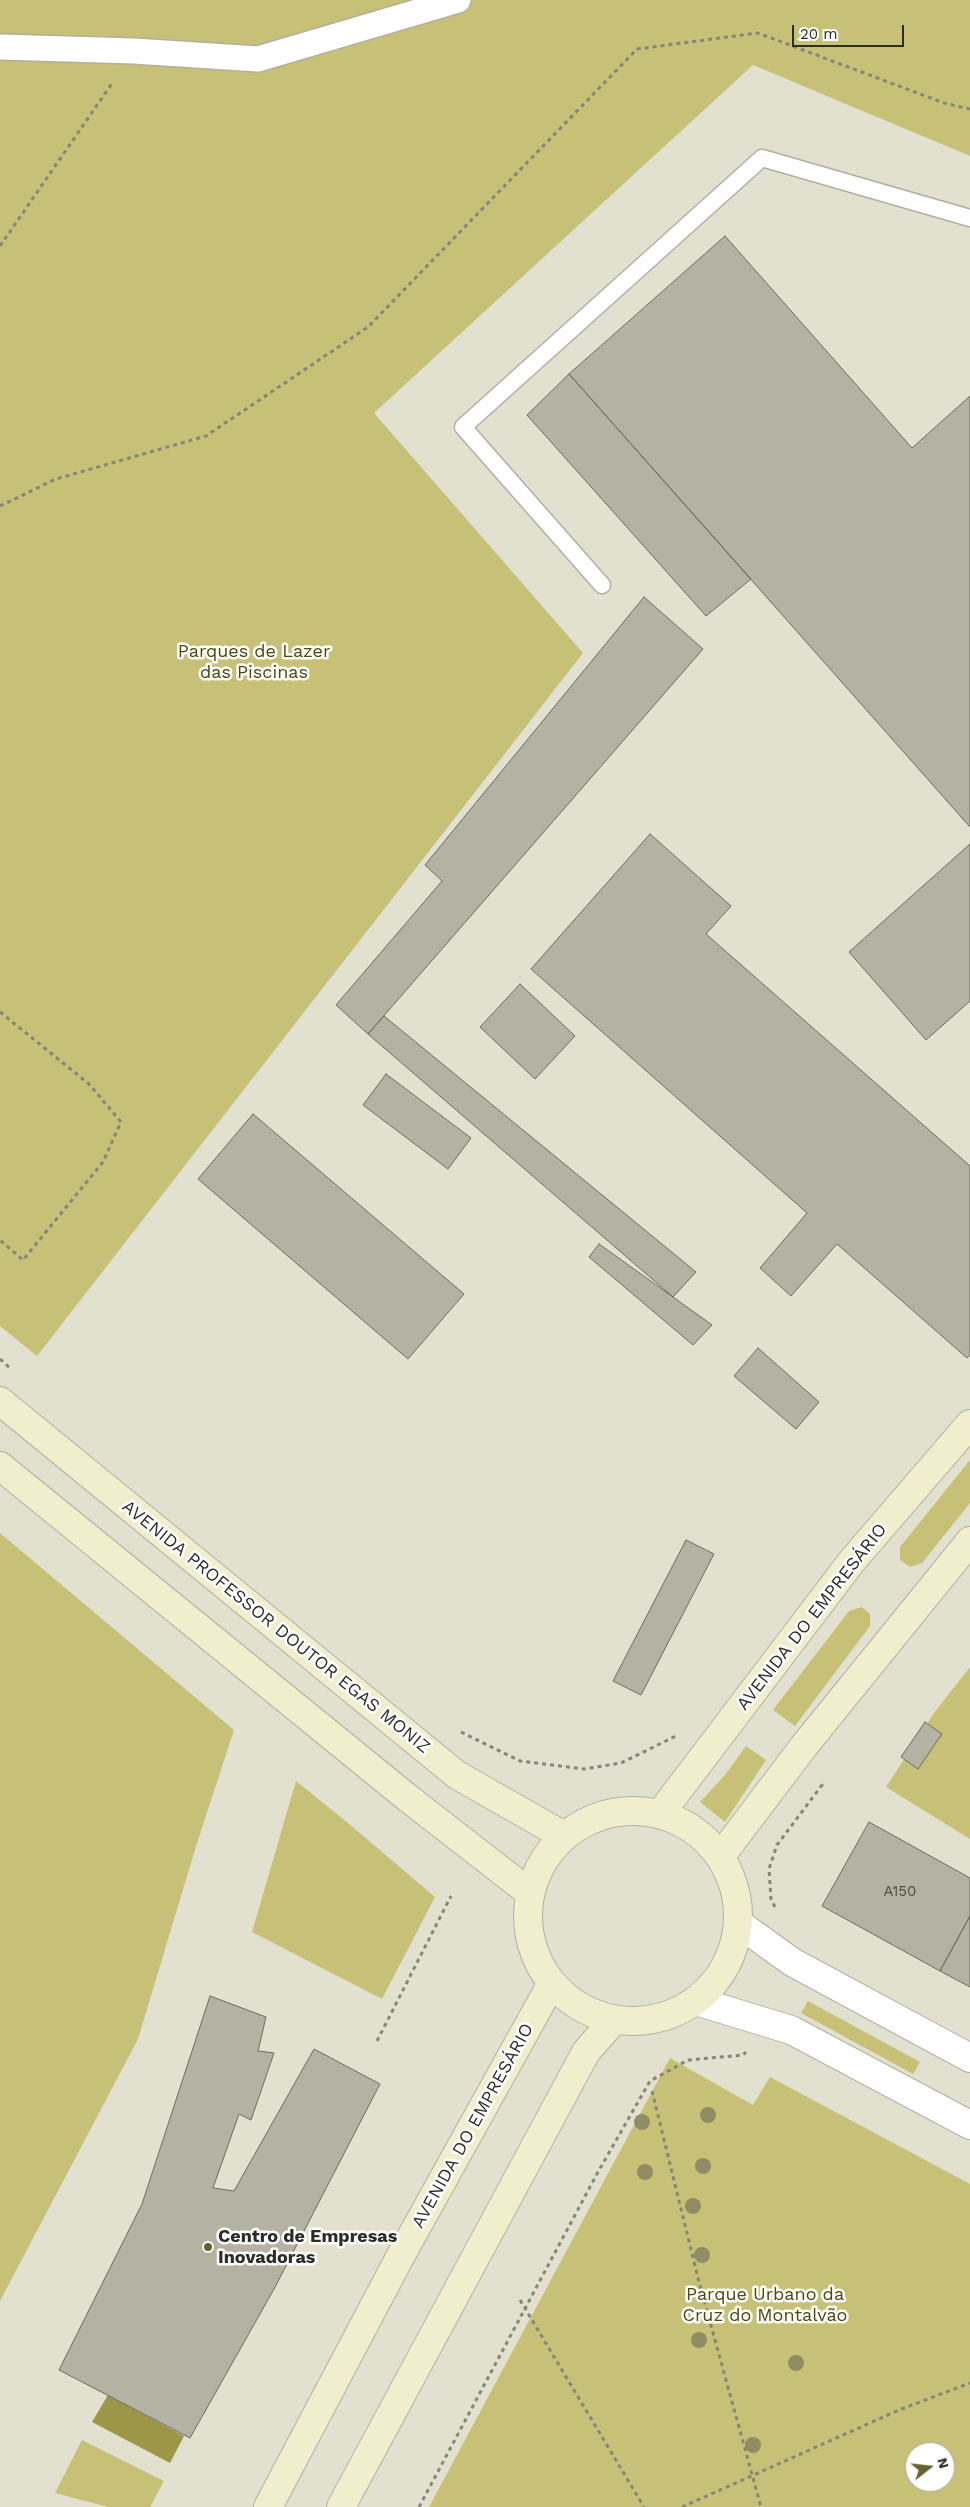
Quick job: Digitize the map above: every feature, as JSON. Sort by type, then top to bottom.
[{"type":"main road","name":"AVENIDA PROFESSOR DOUTOR EGAS MONIZ","points":[[0,1401],[457,1775],[564,1836]]},
{"type":"main road","name":"AVENIDA DO EMPRESÁRIO","points":[[660,1814],[852,1561],[970,1424]]},
{"type":"main road","points":[[0,1466],[409,1799],[530,1893]]},
{"type":"main road","points":[[720,1857],[804,1746],[970,1541]]},
{"type":"main road","points":[[646,1811],[660,1814],[680,1822],[708,1843],[720,1857],[728,1872],[738,1907],[735,1942],[720,1975],[696,2001],[664,2017],[631,2021],[614,2020],[598,2016],[568,1999],[552,1984],[532,1944],[528,1910],[530,1893],[539,1870],[552,1848],[578,1826],[610,1813],[646,1811]]},
{"type":"main road","name":"AVENIDA DO EMPRESÁRIO","points":[[268,2507],[400,2257],[552,1984]]},
{"type":"main road","points":[[341,2507],[586,2052],[614,2020]]},
{"type":"street","points":[[0,47],[134,51],[258,59],[458,0]]},
{"type":"street","points":[[738,1923],[792,1962],[970,2058]]},
{"type":"street","points":[[696,2001],[791,2030],[970,2125]]},
{"type":"lane","points":[[602,585],[463,427],[762,158],[970,218]]},
{"type":"path","points":[[0,506],[56,480],[206,436],[368,327],[637,49],[758,33],[944,103],[970,109]]},
{"type":"path","points":[[0,246],[134,51]]},
{"type":"path","points":[[0,1012],[89,1084],[121,1122],[103,1162],[24,1260],[0,1240]]},
{"type":"path","points":[[0,1360],[16,1372]]},
{"type":"path","points":[[456,1730],[520,1762],[584,1769],[621,1763],[677,1735]]},
{"type":"path","points":[[776,1908],[771,1899],[769,1869],[777,1845],[822,1785],[817,1781]]},
{"type":"path","points":[[376,2041],[451,1896]]},
{"type":"path","points":[[419,2507],[598,2172],[650,2081],[688,2060],[743,2055],[749,2049]]},
{"type":"path","points":[[652,2091],[700,2282],[761,2507]]},
{"type":"path","points":[[520,2300],[524,2311],[644,2507]]},
{"type":"path","points":[[682,2507],[899,2410],[970,2384]]},
{"type":"green space","name":"Parques de Lazer das Piscinas","points":[[0,0],[970,0],[970,156],[753,65],[374,413],[583,653],[37,1356],[0,1326]]},
{"type":"green space","points":[[970,1460],[970,1503],[922,1563],[910,1567],[900,1560],[900,1547]]},
{"type":"green space","points":[[0,1533],[234,1730],[197,1843],[138,2039],[0,2301]]},
{"type":"green space","points":[[862,1607],[870,1614],[870,1626],[795,1726],[773,1710],[849,1611]]},
{"type":"green space","points":[[970,1667],[970,1839],[886,1787],[934,1713]]},
{"type":"green space","points":[[746,1746],[766,1760],[725,1822],[700,1802],[725,1775]]},
{"type":"green space","points":[[296,1781],[435,1897],[382,1999],[252,1932]]},
{"type":"green space","points":[[808,2001],[920,2062],[913,2074],[801,2013]]},
{"type":"green space","name":"Parque Urbano da Cruz do Montalvão","points":[[670,2058],[753,2105],[770,2077],[970,2184],[970,2507],[429,2507]]},
{"type":"green space","points":[[82,2440],[164,2481],[150,2507],[108,2507],[55,2493]]},
{"type":"shaded area","points":[[108,2395],[184,2436],[170,2463],[92,2422]]},
{"type":"building","points":[[725,236],[912,448],[970,396],[970,827],[569,374]]},
{"type":"building","points":[[569,374],[751,579],[706,616],[527,415]]},
{"type":"building","points":[[644,597],[703,649],[368,1034],[336,1005],[442,881],[425,865]]},
{"type":"building","points":[[650,834],[731,906],[706,934],[970,1166],[970,1355],[967,1358],[837,1244],[791,1296],[760,1268],[807,1213],[531,969]]},
{"type":"building","points":[[970,844],[970,1001],[926,1040],[849,952]]},
{"type":"building","points":[[520,984],[575,1036],[535,1079],[480,1027]]},
{"type":"building","points":[[384,1016],[696,1272],[673,1297],[368,1034]]},
{"type":"building","points":[[386,1074],[471,1138],[448,1169],[363,1105]]},
{"type":"building","points":[[253,1114],[464,1294],[408,1359],[198,1179]]},
{"type":"building","points":[[599,1244],[712,1325],[693,1345],[589,1257]]},
{"type":"building","points":[[758,1348],[819,1402],[796,1429],[734,1376]]},
{"type":"building","points":[[686,1540],[714,1554],[641,1695],[613,1681]]},
{"type":"building","points":[[925,1722],[942,1734],[918,1769],[901,1757]]},
{"type":"building","points":[[869,1822],[970,1878],[970,1916],[940,1971],[822,1906]]},
{"type":"building","points":[[970,1916],[970,1987],[940,1971]]},
{"type":"building","name":"Centro de Empresas Inovadoras","points":[[210,1996],[266,2017],[258,2051],[274,2053],[251,2120],[239,2114],[213,2188],[234,2191],[314,2049],[380,2084],[274,2289],[190,2438],[59,2370],[142,2204]]},
{"type":"place","name":"Centro de Empresas Inovadoras","points":[[208,2247]]}]
